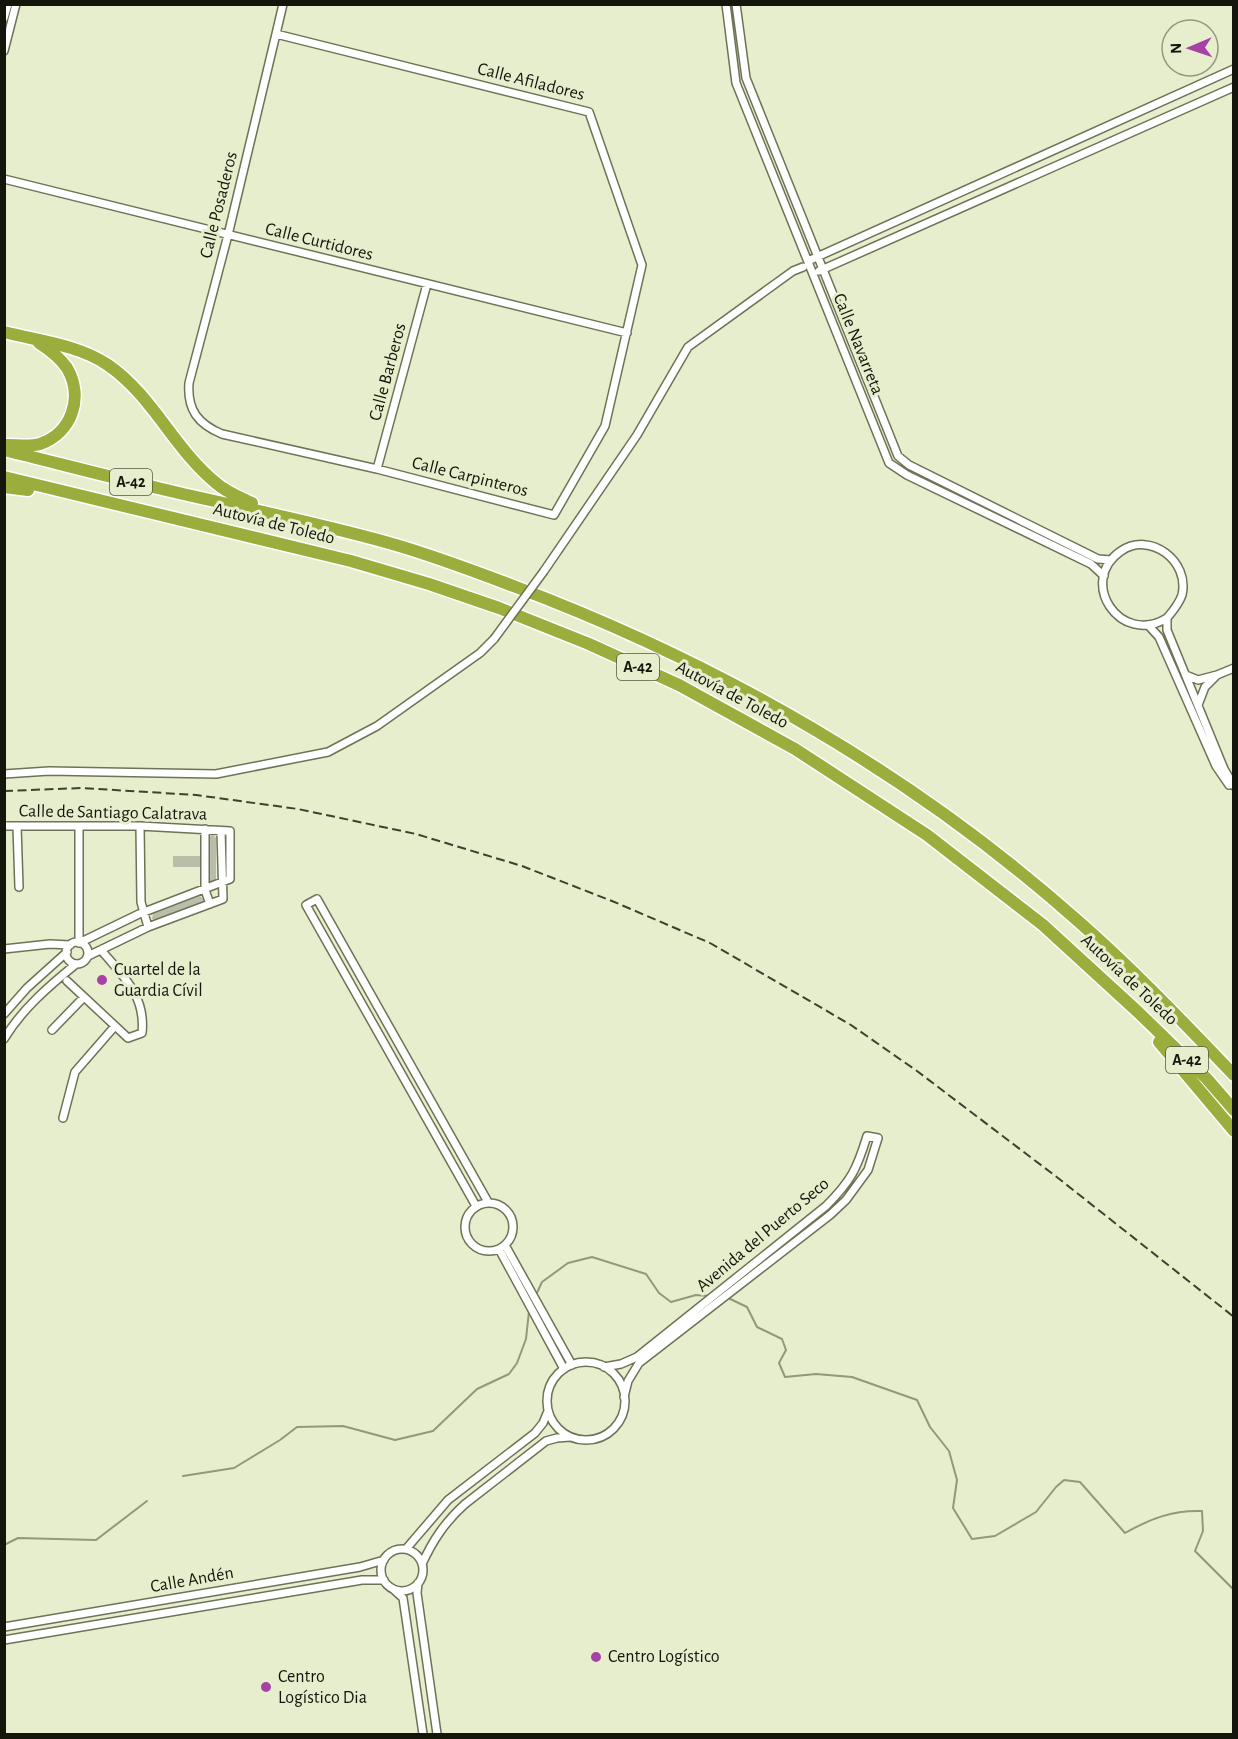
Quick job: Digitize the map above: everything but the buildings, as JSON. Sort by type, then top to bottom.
[{"type":"highway","points":[[4,332],[76,350],[108,365],[136,389],[197,465],[217,484],[252,503],[259,510]]},
{"type":"highway","points":[[4,445],[37,445],[50,440],[72,415],[75,395],[71,376],[58,358],[33,339]]},
{"type":"highway","name":"Autovía de Toledo","points":[[4,450],[390,543],[583,612],[682,657],[810,727],[896,782],[982,842],[1075,918],[1149,985],[1233,1075]]},
{"type":"highway","name":"Autovía de Toledo","points":[[4,477],[351,561],[429,584],[499,608],[589,644],[679,686],[795,749],[927,835],[1043,925],[1207,1079],[1233,1110]]},
{"type":"highway","points":[[4,487],[45,492],[55,489]]},
{"type":"highway","points":[[1138,1012],[1149,1030],[1233,1131]]},
{"type":"street","points":[[4,18],[8,4]]},
{"type":"street","points":[[4,51],[16,4]]},
{"type":"street","name":"Calle Posaderos","points":[[194,412],[188,396],[189,383],[228,235],[283,4]]},
{"type":"street","name":"Calle Navarreta","points":[[726,4],[736,82],[805,264],[814,273],[889,463],[907,475],[1091,564],[1104,576]]},
{"type":"street","name":"Calle Navarreta","points":[[736,4],[746,78],[898,456],[909,465],[1098,559],[1111,560]]},
{"type":"street","name":"Calle Afiladores","points":[[276,34],[589,112],[642,264],[627,333]]},
{"type":"street","points":[[4,774],[49,771],[216,774],[328,752],[377,726],[480,653],[494,639],[544,571],[637,435],[688,347],[817,256],[1233,69]]},
{"type":"street","points":[[814,273],[1233,87]]},
{"type":"street","name":"Calle Curtidores","points":[[4,179],[627,333]]},
{"type":"street","name":"Calle Barberos","points":[[377,469],[427,284]]},
{"type":"street","name":"Calle Carpinteros","points":[[194,412],[206,428],[222,434],[377,469],[554,514],[605,426],[627,333]]},
{"type":"street","points":[[1134,545],[1148,545],[1161,549],[1172,557],[1179,568],[1183,582],[1182,595],[1176,608],[1167,618],[1148,625],[1134,625],[1121,620],[1111,610],[1102,585],[1111,560],[1122,550],[1134,545]]},
{"type":"street","points":[[1167,618],[1170,638],[1233,786]]},
{"type":"street","points":[[1148,625],[1159,637],[1216,766],[1233,791]]},
{"type":"street","points":[[1186,674],[1198,680],[1233,668]]},
{"type":"street","points":[[1198,705],[1205,687],[1217,675]]},
{"type":"street","name":"Calle de Santiago Calatrava","points":[[4,826],[140,826],[221,831]]},
{"type":"street","points":[[17,826],[19,887]]},
{"type":"street","points":[[79,826],[79,943]]},
{"type":"street","points":[[140,826],[141,902],[148,927]]},
{"type":"street","points":[[205,829],[205,890],[210,904]]},
{"type":"street","points":[[4,1014],[27,988],[69,948],[143,913],[205,890],[221,883],[230,879],[230,831],[221,831],[221,883],[223,898],[148,927],[88,956],[42,994],[14,1024],[4,1039]]},
{"type":"street","points":[[476,1206],[306,905],[318,899],[488,1202]]},
{"type":"street","points":[[79,943],[86,946],[88,956]]},
{"type":"street","points":[[4,949],[50,944],[69,948]]},
{"type":"street","points":[[69,948],[69,961],[76,964]]},
{"type":"street","points":[[67,981],[128,1038],[142,1033],[142,1006],[128,981],[101,950]]},
{"type":"street","points":[[52,1030],[84,998]]},
{"type":"street","points":[[63,1118],[75,1071],[115,1026]]},
{"type":"street","name":"Avenida del Puerto Seco","points":[[437,1734],[417,1593],[418,1583],[422,1577],[422,1564],[436,1535],[465,1504],[543,1443],[557,1438],[597,1439],[609,1432],[618,1423],[623,1411],[628,1381],[639,1363],[830,1215],[846,1200],[868,1170],[878,1138],[867,1136],[858,1166],[846,1186],[826,1206],[637,1357],[621,1364],[604,1367],[592,1363],[572,1365],[564,1369]]},
{"type":"street","points":[[488,1202],[499,1205],[511,1215],[513,1231],[502,1247],[483,1251],[469,1241],[465,1226],[466,1218],[476,1206],[488,1202]]},
{"type":"street","points":[[502,1247],[538,1303],[572,1365]]},
{"type":"street","points":[[502,1247],[564,1369],[551,1384],[547,1396],[548,1411],[551,1420],[571,1437]]},
{"type":"street","points":[[604,1367],[614,1374],[621,1384],[624,1397]]},
{"type":"street","points":[[406,1550],[448,1500],[535,1432],[543,1423],[548,1411]]},
{"type":"street","points":[[422,1564],[418,1556],[406,1550],[393,1551],[381,1567],[384,1580],[404,1598],[423,1734]]},
{"type":"street","name":"Calle Andén","points":[[4,1627],[365,1566],[384,1560]]},
{"type":"street","name":"Calle Andén","points":[[4,1640],[362,1580],[384,1580]]},
{"type":"street","points":[[393,1589],[406,1590],[418,1583]]},
{"type":"green space","points":[[212,834],[216,838],[216,882],[210,884],[209,837]]},
{"type":"green space","points":[[173,856],[200,856],[200,867],[173,867]]},
{"type":"green space","points":[[200,896],[204,900],[199,905],[156,920],[152,919],[153,914]]},
{"type":"waterway","points":[[536,1295],[542,1282],[568,1263],[592,1257],[646,1274],[659,1293],[671,1302],[696,1295],[709,1296]]},
{"type":"waterway","points":[[726,1297],[747,1307],[757,1327],[782,1339],[786,1350],[779,1363],[785,1377],[816,1374],[852,1377],[917,1400],[930,1427],[949,1451],[957,1480],[953,1508],[972,1539],[995,1536],[1036,1512],[1064,1480],[1080,1482],[1125,1533],[1162,1516],[1202,1511],[1203,1531],[1195,1551],[1234,1590]]},
{"type":"waterway","points":[[183,1476],[234,1468],[297,1427],[343,1426],[395,1440],[433,1431],[477,1389],[509,1374],[517,1363],[526,1339],[529,1311]]},
{"type":"waterway","points":[[4,1545],[18,1538],[96,1540],[147,1501]]},
{"type":"railway","points":[[4,791],[82,788],[196,795],[298,809],[416,834],[522,866],[612,901],[710,943],[851,1025],[917,1071],[1058,1178],[1234,1317]]},
{"type":"place","name":"Cuartel de la Guardia Cívil","points":[[102,980]]},
{"type":"place","name":"Centro Logístico","points":[[596,1657]]},
{"type":"place","name":"Centro Logístico Dia","points":[[266,1687]]}]
